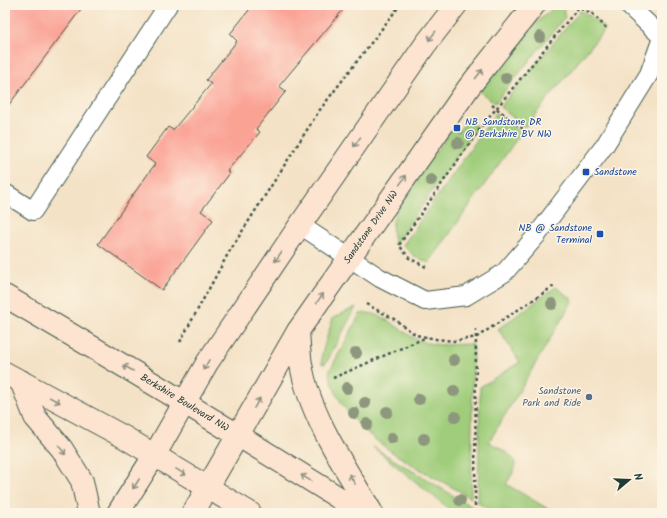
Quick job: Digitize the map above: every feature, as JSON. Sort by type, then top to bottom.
[{"type":"main road","points":[[118,513],[154,456],[207,363],[300,225],[425,45],[456,5]]},
{"type":"main road","name":"Sandstone Drive NW","points":[[193,513],[298,331],[469,87],[534,5]]},
{"type":"main road","name":"Berkshire Boulevard NW","points":[[5,296],[155,384],[363,513]]},
{"type":"main road","points":[[298,331],[301,365],[326,435],[372,513]]},
{"type":"main road","points":[[13,377],[124,437],[250,513]]},
{"type":"main road","points":[[13,377],[35,417],[62,449],[82,481],[89,513]]},
{"type":"lane","points":[[5,193],[33,211],[168,5]]},
{"type":"lane","points":[[300,225],[380,278],[425,300],[466,296],[504,273],[537,235],[605,145],[649,74],[662,38],[628,5]]},
{"type":"path","points":[[180,342],[229,252],[319,111],[400,5]]},
{"type":"path","points":[[426,267],[409,258],[399,245],[496,108],[578,8],[592,13],[606,28]]},
{"type":"path","points":[[496,108],[523,129]]},
{"type":"path","points":[[475,506],[476,327]]},
{"type":"path","points":[[332,378],[428,337]]},
{"type":"green space","points":[[563,5],[565,17],[495,103],[480,92],[537,22],[551,10]]},
{"type":"green space","points":[[580,11],[589,15],[605,29],[525,127],[500,107]]},
{"type":"green space","points":[[496,113],[521,133],[429,263],[414,256],[403,245]]},
{"type":"green space","points":[[467,120],[477,127],[395,244],[392,226],[402,199],[453,128],[458,132]]},
{"type":"green space","points":[[556,287],[573,300],[489,442],[510,455],[515,463],[514,471],[506,484],[555,513],[495,513],[478,503],[480,387],[520,362],[498,329]]},
{"type":"green space","points":[[356,307],[326,363],[322,364],[322,353],[333,318]]},
{"type":"green space","points":[[366,313],[379,316],[413,338],[426,343],[440,345],[473,344],[471,498],[414,466],[377,441],[361,427],[347,411],[336,393],[329,372],[360,314]]},
{"type":"green space","points":[[373,447],[482,513],[454,513]]},
{"type":"building","points":[[5,5],[84,5],[5,110]]},
{"type":"building","points":[[253,5],[347,5],[279,86],[286,91],[256,129],[260,132],[227,171],[230,173],[201,211],[213,220],[162,290],[98,244],[155,164],[146,157],[168,127],[173,130],[211,84],[206,80],[237,41],[230,34]]},
{"type":"place","name":"NB Sandstone DR @ Berkshire BV NW","points":[[457,128]]},
{"type":"place","name":"Sandstone","points":[[586,172]]},
{"type":"place","name":"NB @ Sandstone Terminal","points":[[600,234]]},
{"type":"place","name":"Sandstone Park and Ride","points":[[589,397]]}]
